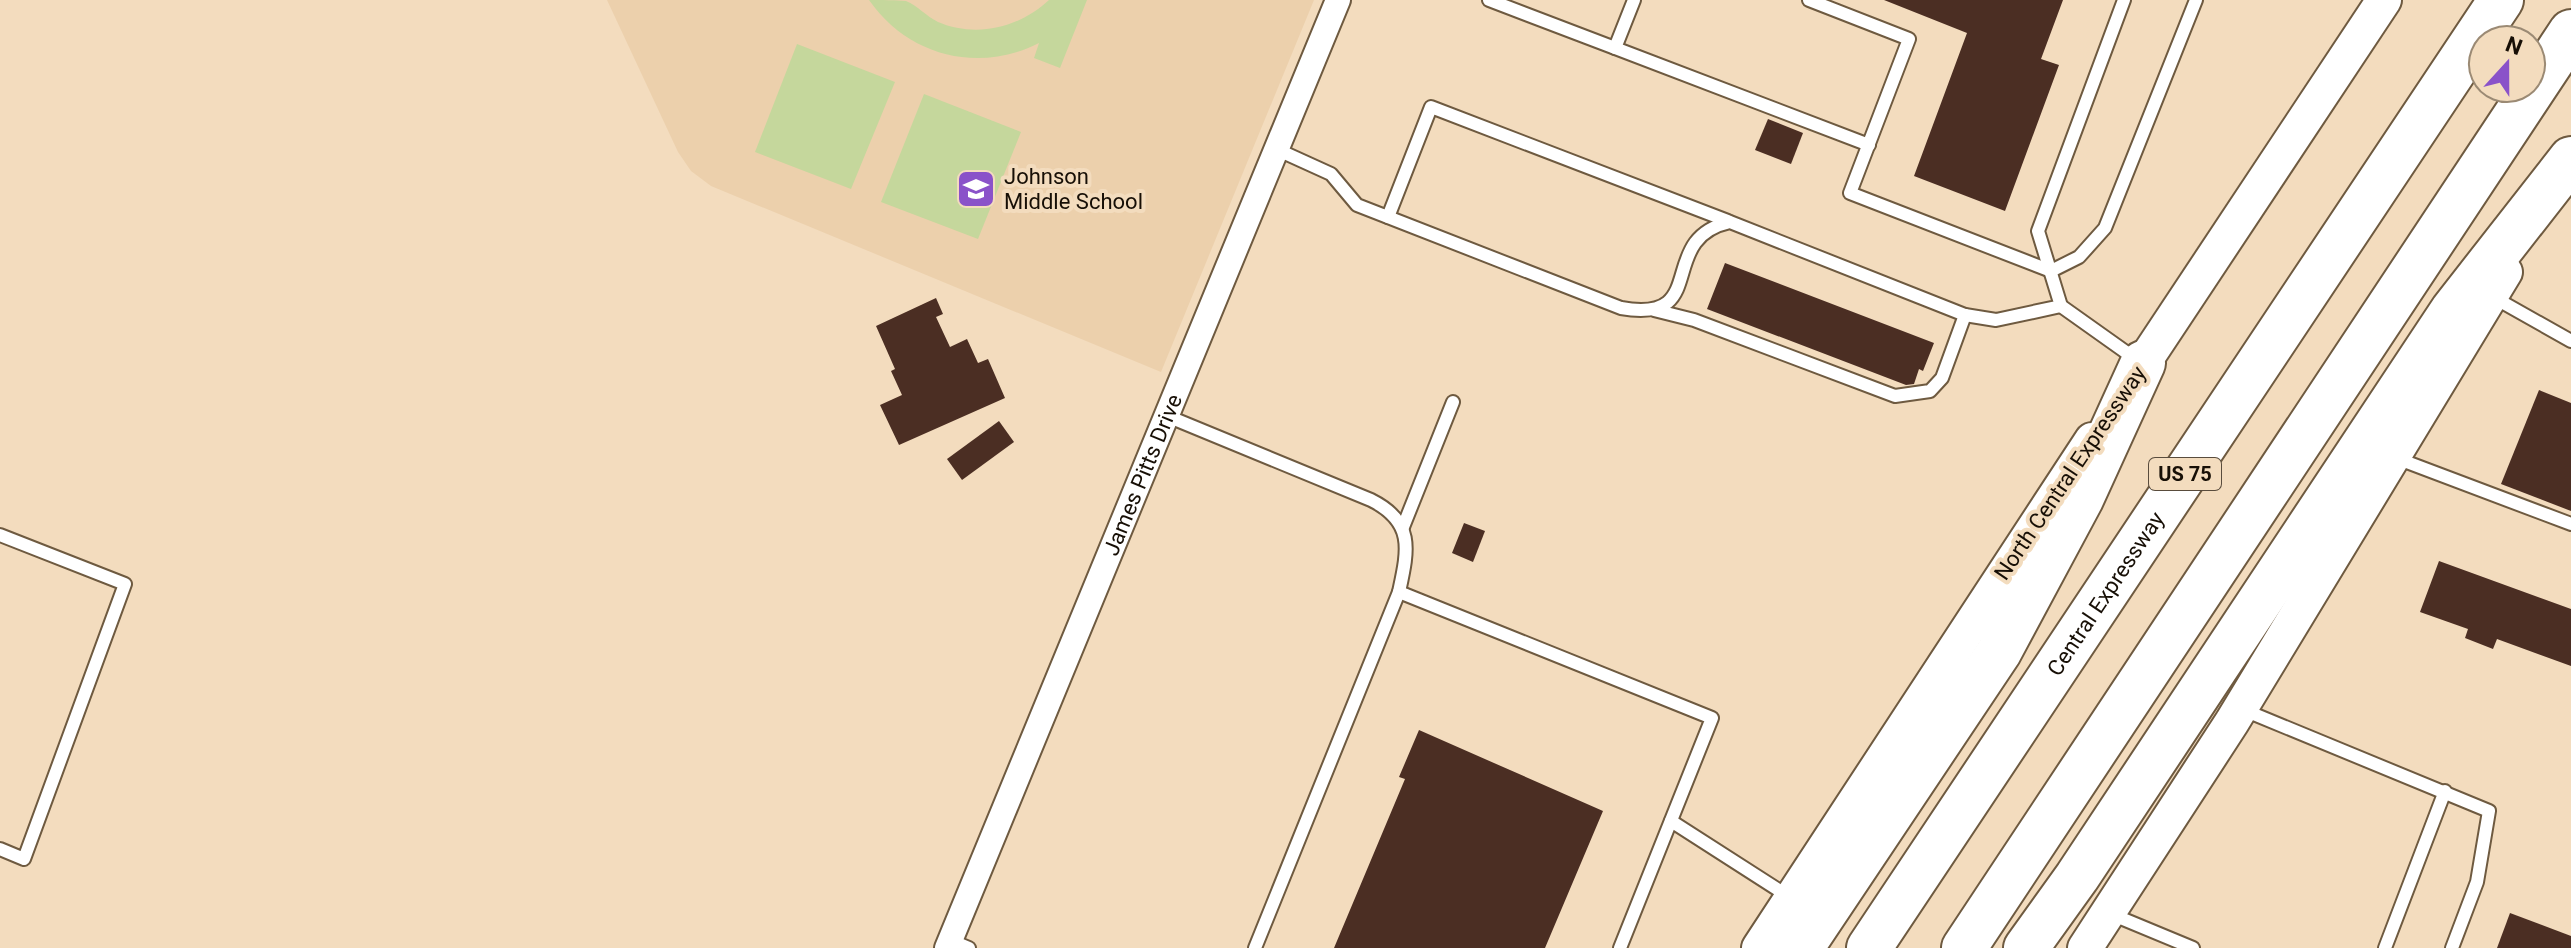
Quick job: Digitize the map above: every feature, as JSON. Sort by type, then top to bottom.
[{"type":"highway","name":"Central Expressway","points":[[1869,948],[2501,0]]},
{"type":"highway","points":[[1964,948],[2571,32]]},
{"type":"highway","points":[[2026,948],[2077,877],[2453,310],[2571,159]]},
{"type":"highway","points":[[1801,948],[1999,652],[2081,499],[2143,363]]},
{"type":"main road","name":"North Central Expressway","points":[[1759,948],[2384,0]]},
{"type":"main road","points":[[2085,948],[2241,709],[2490,296],[2571,170]]},
{"type":"street","name":"James Pitts Drive","points":[[956,945],[1167,416],[1338,0]]},
{"type":"lane","points":[[1489,0],[1869,145]]},
{"type":"lane","points":[[1615,48],[1634,0]]},
{"type":"lane","points":[[1809,0],[1909,39],[1850,193],[2051,271],[2079,257],[2105,228],[2196,0]]},
{"type":"lane","points":[[2124,0],[2038,231],[2061,306],[2143,363]]},
{"type":"lane","points":[[1388,217],[1431,107],[1965,315],[1996,320],[2061,306]]},
{"type":"lane","points":[[1276,149],[1331,174],[1357,205],[1621,308],[1654,310],[1694,320],[1895,396],[1930,391],[1942,378],[1965,315]]},
{"type":"lane","points":[[1654,310],[1674,299],[1685,258],[1703,232],[1730,222]]},
{"type":"lane","points":[[2490,296],[2571,341]]},
{"type":"lane","points":[[1255,948],[1399,592],[1407,553],[1403,527],[1453,402]]},
{"type":"lane","points":[[1167,416],[1371,500],[1385,507],[1403,527]]},
{"type":"lane","points":[[2393,457],[2429,474],[2571,524]]},
{"type":"lane","points":[[0,535],[125,584],[24,859],[0,849]]},
{"type":"lane","points":[[1399,592],[1712,718],[1620,948]]},
{"type":"lane","points":[[2241,709],[2489,811],[2477,882],[2452,948]]},
{"type":"lane","points":[[2385,948],[2445,791]]},
{"type":"lane","points":[[1671,821],[1791,898]]},
{"type":"lane","points":[[2108,913],[2191,948]]},
{"type":"shaded area","name":"Johnson Middle School","points":[[607,0],[1314,0],[1161,372],[711,186],[691,171],[678,152]]},
{"type":"green space","points":[[869,0],[906,1],[938,22],[952,27],[982,29],[996,28],[1024,18],[1049,0],[1087,0],[1060,68],[1034,58],[1039,43],[992,57],[969,58],[946,54],[903,35]]},
{"type":"green space","points":[[797,44],[895,82],[851,189],[755,152]]},
{"type":"green space","points":[[924,94],[1021,132],[978,239],[881,202]]},
{"type":"building","points":[[1884,0],[2063,0],[2041,59],[2059,65],[2005,211],[1914,176],[1967,33]]},
{"type":"building","points":[[1768,119],[1803,133],[1791,164],[1755,150]]},
{"type":"building","points":[[1725,263],[1934,343],[1923,371],[1919,369],[1914,384],[1906,385],[1707,309]]},
{"type":"building","points":[[936,298],[943,314],[936,317],[950,347],[967,339],[978,363],[988,359],[1005,398],[899,445],[880,405],[902,395],[891,371],[895,369],[876,326]]},
{"type":"building","points":[[2539,390],[2571,403],[2571,511],[2501,484]]},
{"type":"building","points":[[999,421],[1014,442],[962,480],[947,459]]},
{"type":"building","points":[[1464,523],[1485,531],[1473,562],[1452,553]]},
{"type":"building","points":[[2439,561],[2571,609],[2571,666],[2497,639],[2493,649],[2465,638],[2468,629],[2420,612]]},
{"type":"building","points":[[1419,730],[1603,811],[1545,948],[1334,948],[1405,779],[1399,777]]},
{"type":"building","points":[[2510,913],[2571,936],[2571,948],[2497,948]]},
{"type":"place","name":"Johnson Middle School","points":[[976,189]]}]
